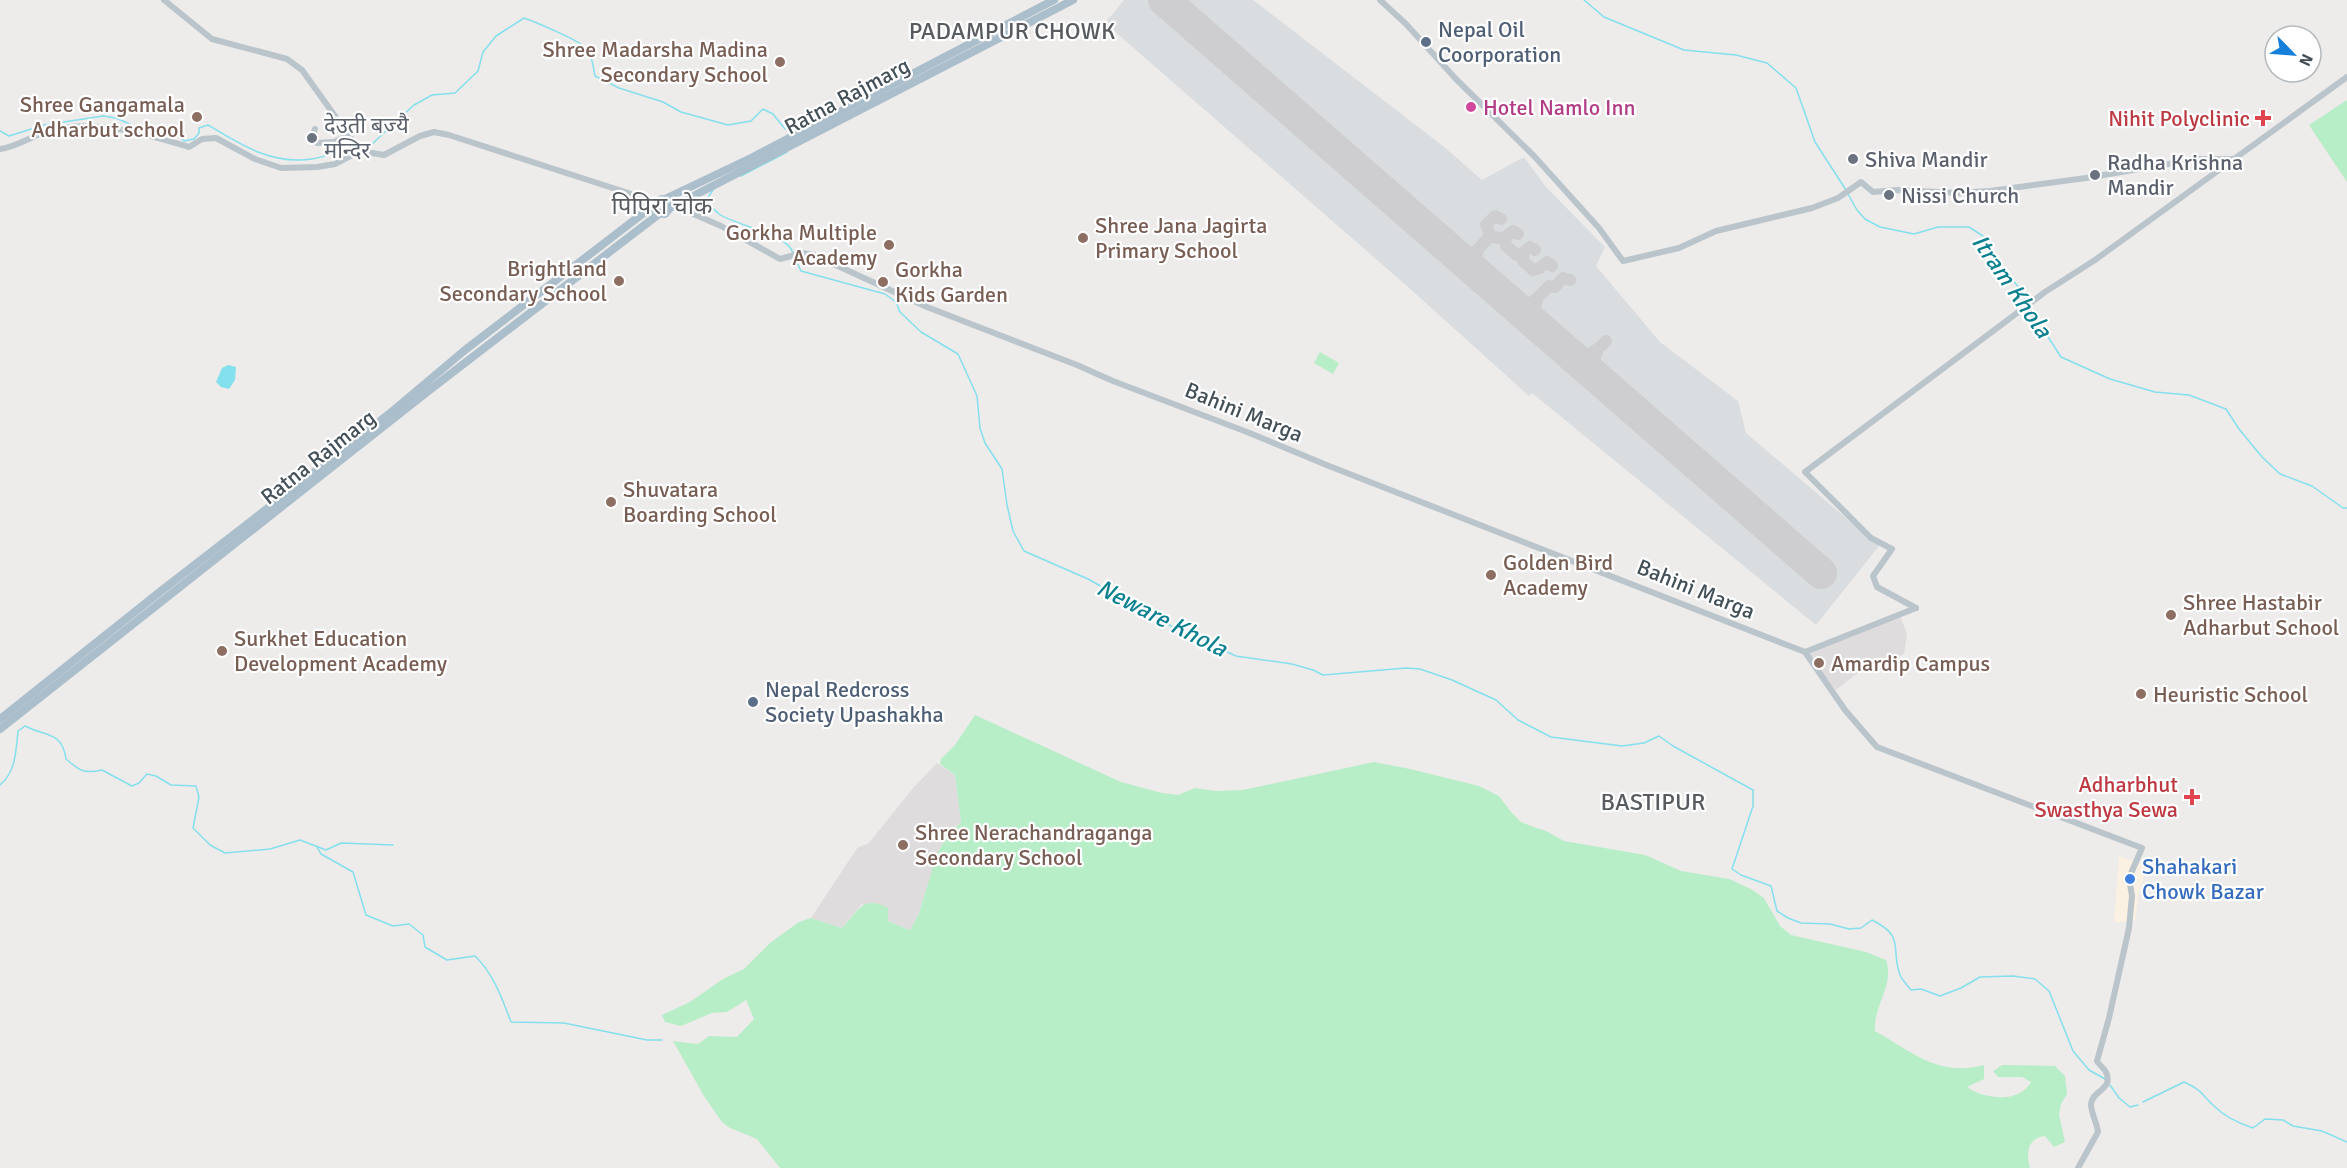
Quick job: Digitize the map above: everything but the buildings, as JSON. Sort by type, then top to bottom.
[{"type":"main road","name":"Ratna Rajmarg","points":[[0,719],[389,414],[465,350],[655,204],[751,158],[1054,0]]},
{"type":"main road","name":"Ratna Rajmarg","points":[[0,729],[428,392],[659,214],[665,214],[672,207],[1073,0]]},
{"type":"main road","points":[[665,199],[672,207]]},
{"type":"main road","points":[[655,204],[659,214]]},
{"type":"street","points":[[164,0],[212,39],[287,59],[302,70],[360,151]]},
{"type":"street","points":[[1380,0],[1534,156],[1599,228],[1623,261],[1679,248],[1716,231],[1812,208],[1838,198],[1861,182],[1873,192],[1898,190],[1958,193],[2097,177],[2198,159],[2236,159]]},
{"type":"street","points":[[2078,1168],[2098,1132],[2091,1103],[2094,1097],[2105,1089],[2107,1081],[2105,1070],[2097,1061],[2129,928],[2132,898],[2129,879],[2142,848],[1877,747],[1845,710],[1805,652],[1916,608],[1877,587],[1873,576],[1892,549],[1871,538],[1805,472],[2031,303],[2095,260],[2347,77]]},
{"type":"street","points":[[0,149],[48,131],[93,126],[131,131],[189,147],[202,139],[216,138],[255,159],[281,168],[317,167],[335,164],[360,151],[384,155],[420,135],[434,132],[655,204]]},
{"type":"street","points":[[315,129],[313,135],[317,143],[334,142],[349,135]]},
{"type":"street","name":"Bahini Marga","points":[[672,207],[721,226],[780,259],[796,254],[814,255],[927,307],[1077,364],[1113,381],[1805,652]]},
{"type":"shaded area","points":[[1124,0],[1253,0],[1443,146],[1482,180],[1524,157],[1546,187],[1605,247],[1596,266],[1660,342],[1738,401],[1746,433],[1879,546],[1816,625],[1532,393],[1529,396],[1408,287],[1105,23]]},
{"type":"shaded area","points":[[1900,616],[1907,634],[1904,654],[1856,674],[1836,690],[1822,675],[1809,652]]},
{"type":"shaded area","name":"Shree Nerachandraganga Secondary School","points":[[937,763],[955,775],[961,822],[950,833],[931,866],[932,871],[918,916],[910,930],[888,921],[862,904],[842,928],[811,918],[858,847],[868,844],[914,787]]},
{"type":"shaded area","name":"Shahakari Chowk Bazar","points":[[2119,856],[2147,866],[2139,892],[2135,920],[2128,922],[2114,922]]},
{"type":"green space","points":[[2347,100],[2347,182],[2309,125]]},
{"type":"green space","points":[[1320,352],[1339,363],[1333,374],[1314,363]]},
{"type":"green space","points":[[975,715],[1121,782],[1178,795],[1195,788],[1216,791],[1243,790],[1374,762],[1410,769],[1479,786],[1499,796],[1521,822],[1546,831],[1564,841],[1645,855],[1681,871],[1729,879],[1764,898],[1780,926],[1791,935],[1866,952],[1886,960],[1888,978],[1877,1013],[1875,1031],[1914,1054],[1939,1065],[1968,1068],[1984,1065],[1984,1079],[1967,1087],[1982,1094],[2010,1096],[2026,1089],[2031,1082],[2022,1077],[1998,1077],[1993,1071],[2002,1065],[2055,1066],[2065,1076],[2067,1094],[2061,1104],[2059,1115],[2065,1142],[2054,1147],[2045,1136],[2034,1140],[2028,1152],[2030,1168],[780,1168],[757,1139],[730,1128],[722,1122],[704,1096],[673,1041],[698,1044],[709,1036],[737,1037],[754,1019],[746,1000],[727,1012],[712,1013],[681,1026],[665,1022],[662,1015],[690,1002],[723,979],[744,969],[770,943],[799,922],[811,918],[842,928],[861,907],[872,903],[888,908],[888,921],[910,930],[918,916],[932,871],[931,866],[944,841],[961,822],[955,775],[940,764],[941,759],[955,745]]},
{"type":"water","points":[[228,365],[236,367],[235,380],[229,389],[221,387],[216,382],[222,368]]},
{"type":"waterway","name":"Itram Khola","points":[[1584,0],[1604,17],[1684,50],[1736,55],[1767,63],[1796,88],[1815,142],[1846,190]]},
{"type":"waterway","name":"Neware Khola","points":[[361,146],[371,145],[414,105],[432,95],[455,93],[478,71],[483,52],[496,36],[524,18],[579,43],[590,56],[595,76],[619,88],[663,102],[681,112],[728,125],[751,121],[763,109],[773,114],[785,129]]},
{"type":"waterway","name":"Neware Khola","points":[[0,131],[9,136],[44,125],[103,116],[116,118],[143,130],[174,132],[184,141],[194,139],[199,133],[199,128],[208,125],[257,152],[284,159],[312,159],[353,147]]},
{"type":"waterway","name":"Neware Khola","points":[[741,176],[787,152]]},
{"type":"waterway","name":"Neware Khola","points":[[713,190],[706,200],[719,214],[772,235],[789,246],[793,253]]},
{"type":"waterway","name":"Itram Khola","points":[[1848,194],[1865,219],[1880,227],[1914,234],[1938,227],[1969,227],[1983,236],[1998,263],[2021,290],[2027,303]]},
{"type":"waterway","name":"Neware Khola","points":[[795,258],[801,271],[885,294],[896,302],[900,312],[921,332],[958,354],[977,396],[980,428],[985,443],[1002,469],[1013,531],[1024,551],[1088,579],[1171,626],[1236,656],[1292,664],[1323,675],[1406,668],[1420,669],[1452,680],[1496,700],[1518,720],[1551,737],[1622,746],[1644,743],[1659,736],[1753,790],[1753,806],[1732,869],[1741,875],[1771,886],[1777,911],[1801,923],[1830,924],[1849,929],[1861,928],[1872,920],[1883,926],[1893,937],[1900,975],[1911,990],[1921,989],[1940,996],[1980,977],[2013,976],[2035,979],[2049,991],[2073,1051],[2089,1070],[2105,1079]]},
{"type":"waterway","name":"Itram Khola","points":[[2029,307],[2061,357],[2110,379],[2155,392],[2189,395],[2226,409],[2262,457],[2280,474],[2312,486],[2343,508],[2347,508]]},
{"type":"waterway","points":[[0,785],[12,767],[18,731],[25,726],[57,739],[64,750],[66,759],[82,770],[91,772],[102,770],[132,786],[139,783],[147,774],[156,776],[171,785],[196,786],[199,797],[193,828],[210,845],[225,853],[270,849],[300,840],[326,850],[341,843],[393,845]]},
{"type":"waterway","points":[[317,847],[321,854],[353,872],[366,915],[393,926],[409,924],[423,935],[425,947],[447,960],[475,956],[492,978],[511,1022],[564,1023],[647,1040],[662,1040]]},
{"type":"waterway","name":"Neware Khola","points":[[2143,1102],[2184,1082],[2198,1090],[2223,1113],[2247,1126],[2253,1128],[2265,1119],[2283,1120],[2293,1126],[2322,1131],[2347,1142]]},
{"type":"waterway","name":"Neware Khola","points":[[2110,1085],[2119,1098],[2130,1107],[2138,1105]]},
{"type":"taxiway","points":[[1488,238],[1486,225],[1495,216],[1501,219]]},
{"type":"taxiway","points":[[1452,251],[1469,254],[1490,238],[1503,239],[1513,231],[1518,234]]},
{"type":"taxiway","points":[[1505,238],[1506,246],[1517,255],[1530,247],[1535,250]]},
{"type":"taxiway","points":[[1478,250],[1474,264],[1479,275]]},
{"type":"taxiway","points":[[1523,253],[1523,261],[1533,270],[1547,262],[1552,266]]},
{"type":"taxiway","points":[[1510,302],[1528,304],[1549,286],[1555,287],[1563,278],[1570,280]]},
{"type":"taxiway","points":[[1537,300],[1534,312],[1540,328]]},
{"type":"taxiway","points":[[1568,353],[1580,355],[1589,353],[1598,349],[1606,341]]},
{"type":"taxiway","points":[[1596,377],[1593,363],[1597,351]]},
{"type":"runway","points":[[1164,0],[1821,573]]},
{"type":"place","name":"Nepal Oil Coorporation","points":[[1426,42]]},
{"type":"place","name":"Shree Madarsha Madina Secondary School","points":[[780,62]]},
{"type":"place","name":"Hotel Namlo Inn","points":[[1471,107]]},
{"type":"place","name":"Shree Gangamala Adharbut school","points":[[197,117]]},
{"type":"place","name":"Nihit Polyclinic","points":[[2263,118]]},
{"type":"place","name":"देउती बज्यै मन्दिर","points":[[312,138]]},
{"type":"place","name":"Shiva Mandir","points":[[1853,159]]},
{"type":"place","name":"Radha Krishna Mandir","points":[[2095,175]]},
{"type":"place","name":"Nissi Church","points":[[1889,195]]},
{"type":"place","name":"Shree Jana Jagirta Primary School","points":[[1083,238]]},
{"type":"place","name":"Gorkha Multiple Academy","points":[[889,245]]},
{"type":"place","name":"Brightland Secondary School","points":[[619,281]]},
{"type":"place","name":"Gorkha Kids Garden","points":[[883,282]]},
{"type":"place","name":"Shuvatara Boarding School","points":[[611,502]]},
{"type":"place","name":"Golden Bird Academy","points":[[1491,575]]},
{"type":"place","name":"Shree Hastabir Adharbut School","points":[[2171,615]]},
{"type":"place","name":"Surkhet Education Development Academy","points":[[222,651]]},
{"type":"place","name":"Amardip Campus","points":[[1819,663]]},
{"type":"place","name":"Heuristic School","points":[[2141,694]]},
{"type":"place","name":"Nepal Redcross Society Upashakha","points":[[753,702]]},
{"type":"place","name":"Adharbhut Swasthya Sewa","points":[[2192,797]]},
{"type":"place","name":"Shree Nerachandraganga Secondary School","points":[[903,845]]},
{"type":"place","name":"Shahakari Chowk Bazar","points":[[2130,879]]},
{"type":"district","name":"PADAMPUR CHOWK","points":[[1012,31]]},
{"type":"district","name":"पिपिरा चोक","points":[[662,206]]},
{"type":"district","name":"BASTIPUR","points":[[1653,802]]}]
